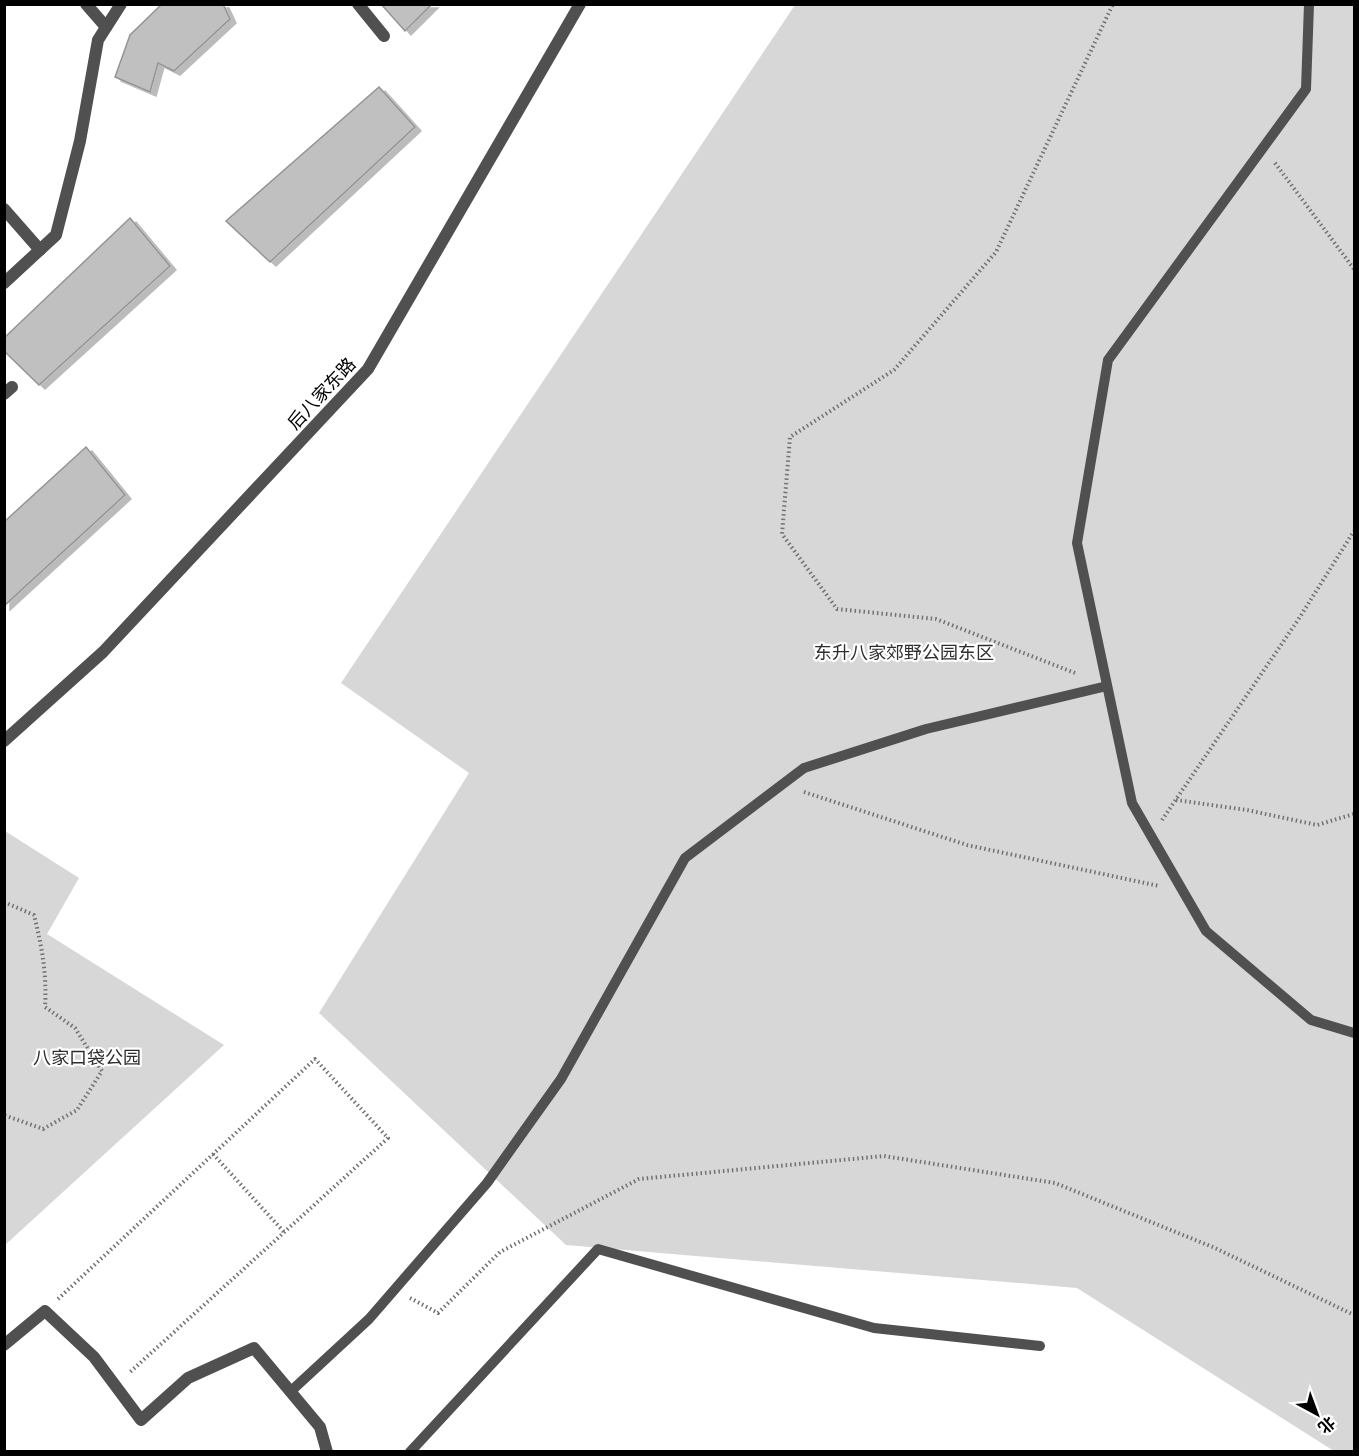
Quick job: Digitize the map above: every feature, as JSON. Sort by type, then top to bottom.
[{"type":"street","points":[[86,4],[106,27]]},
{"type":"street","points":[[4,283],[56,235],[80,141],[98,40],[121,4]]},
{"type":"street","points":[[358,4],[384,36]]},
{"type":"street","name":"后八家东路","points":[[4,741],[103,652],[368,369],[580,4]]},
{"type":"street","points":[[4,209],[40,250]]},
{"type":"street","points":[[4,1345],[45,1311],[94,1357],[141,1420],[188,1378],[254,1347],[320,1427],[327,1452]]},
{"type":"lane","points":[[1309,4],[1306,89],[1108,360],[1077,543],[1132,803],[1206,931],[1311,1020],[1354,1033]]},
{"type":"lane","points":[[291,1392],[369,1319],[487,1183],[561,1079],[685,858],[804,768],[926,729],[1107,686]]},
{"type":"lane","points":[[410,1452],[598,1249],[874,1328],[1040,1346]]},
{"type":"path","points":[[1107,686],[936,619],[837,609],[782,534],[790,437],[894,370],[996,252],[1113,4]]},
{"type":"path","points":[[1264,148],[1354,269]]},
{"type":"path","points":[[1151,836],[1298,620],[1354,531]]},
{"type":"path","points":[[782,785],[967,845],[1183,891]]},
{"type":"path","points":[[1176,800],[1247,810],[1317,825],[1354,814]]},
{"type":"path","points":[[4,902],[34,915],[44,954],[45,1008],[75,1028],[102,1071],[77,1110],[43,1129],[4,1115]]},
{"type":"path","points":[[45,1311],[315,1059],[388,1138],[115,1385]]},
{"type":"path","points":[[213,1154],[284,1232]]},
{"type":"path","points":[[395,1289],[438,1313],[500,1252],[639,1179],[884,1156],[1055,1183],[1215,1248],[1354,1316]]},
{"type":"green space","name":"东升八家郊野公园东区","points":[[795,5],[1354,5],[1354,1451],[1334,1451],[1077,1288],[566,1245],[319,1013],[469,773],[341,683]]},
{"type":"green space","name":"八家口袋公园","points":[[5,831],[79,878],[47,934],[224,1045],[5,1245]]},
{"type":"building","points":[[162,4],[223,4],[230,19],[174,71],[158,63],[150,92],[115,77],[130,35]]},
{"type":"building","points":[[381,4],[432,4],[405,31]]},
{"type":"building","points":[[379,87],[415,127],[270,262],[226,221]]},
{"type":"building","points":[[130,218],[170,266],[39,385],[4,351],[4,338]]},
{"type":"building","points":[[86,447],[125,495],[4,606],[4,522]]}]
